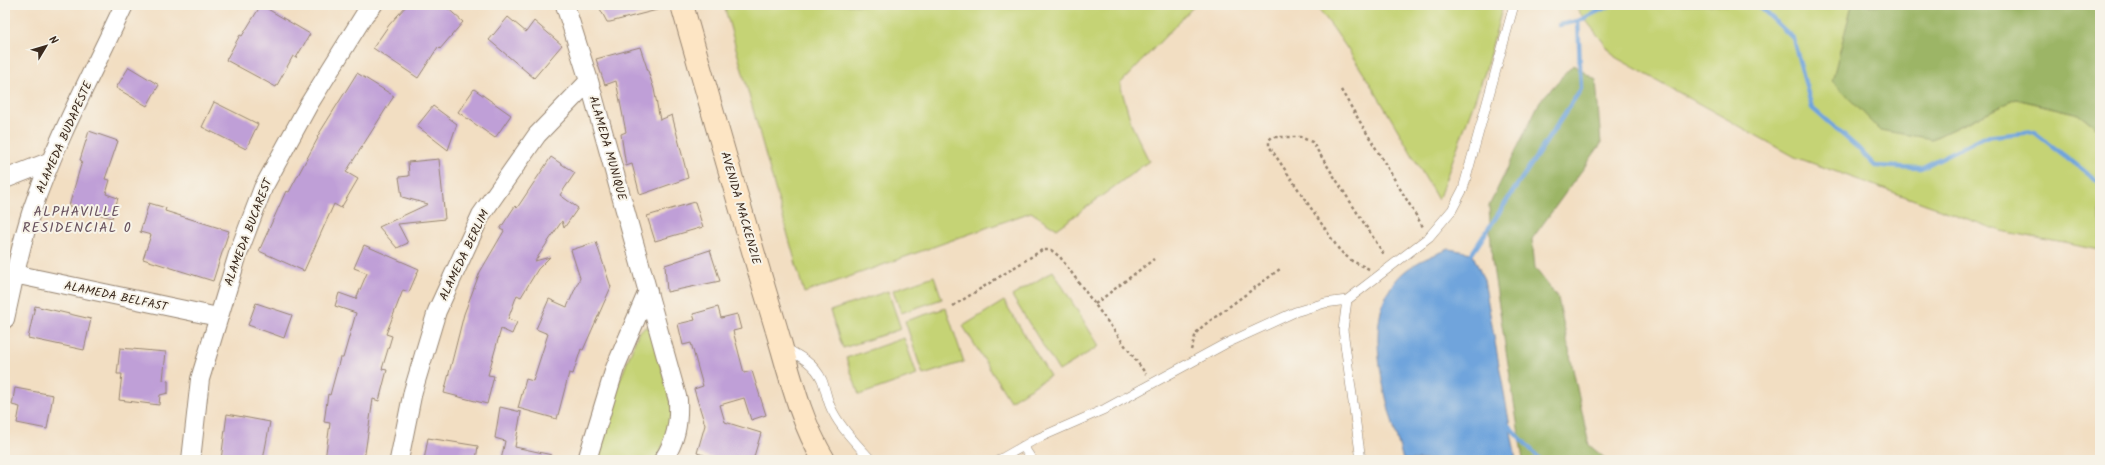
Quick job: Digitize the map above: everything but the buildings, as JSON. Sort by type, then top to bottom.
[{"type":"main road","name":"AVENIDA MACKENZIE","points":[[682,5],[782,347],[802,410],[824,460]]},
{"type":"main road","name":"AVENIDA MACKENZIE","points":[[802,410],[806,460]]},
{"type":"street","name":"ALAMEDA BUDAPESTE","points":[[5,319],[14,274],[32,210],[51,162],[124,5]]},
{"type":"street","name":"ALAMEDA MUNIQUE","points":[[565,5],[589,81],[678,400],[679,421],[676,434],[671,447],[663,460]]},
{"type":"street","name":"ALAMEDA BUCAREST","points":[[191,460],[200,379],[238,254],[263,188],[309,104],[366,8]]},
{"type":"street","name":"ALAMEDA BERLIM","points":[[399,460],[413,391],[437,311],[481,215],[537,135],[589,81]]},
{"type":"street","points":[[5,179],[51,162]]},
{"type":"street","name":"ALAMEDA BELFAST","points":[[14,274],[218,317]]},
{"type":"street","points":[[586,460],[615,368],[648,291]]},
{"type":"lane","points":[[999,460],[1023,446],[1105,410],[1225,344],[1295,312],[1325,303],[1347,300],[1428,238],[1452,210],[1463,189],[1514,5]]},
{"type":"lane","points":[[1347,300],[1343,330],[1361,460]]},
{"type":"lane","points":[[782,347],[800,356],[813,366],[821,379],[832,411],[838,421],[871,460]]},
{"type":"lane","points":[[1023,446],[1032,460]]},
{"type":"path","points":[[1341,90],[1428,238]]},
{"type":"path","points":[[1381,275],[1352,261],[1340,251],[1269,146],[1268,140],[1272,137],[1300,137],[1312,142],[1392,267]]},
{"type":"path","points":[[953,306],[1042,250],[1051,250],[1060,257],[1153,383]]},
{"type":"path","points":[[1095,304],[1154,259]]},
{"type":"path","points":[[1192,362],[1191,348],[1196,333],[1280,268]]},
{"type":"green space","points":[[724,5],[1195,5],[1120,84],[1132,126],[1149,161],[1057,229],[1031,212],[804,293]]},
{"type":"green space","points":[[1316,5],[1503,5],[1485,72],[1438,200],[1395,125],[1350,52]]},
{"type":"green space","points":[[1576,5],[1852,5],[1833,81],[1932,139],[2016,99],[2079,114],[2100,130],[2100,250],[2001,231],[1795,157],[1615,57],[1576,8]]},
{"type":"green space","points":[[1852,5],[2100,5],[2100,130],[2079,114],[2016,99],[1932,139],[1880,130],[1832,81]]},
{"type":"green space","points":[[1573,65],[1596,80],[1601,144],[1532,239],[1535,268],[1558,298],[1589,445],[1607,460],[1523,460],[1492,261],[1489,206],[1540,101]]},
{"type":"green space","points":[[1053,271],[1099,346],[1059,371],[1012,296]]},
{"type":"green space","points":[[934,276],[942,299],[901,313],[893,290]]},
{"type":"green space","points":[[888,291],[901,329],[843,348],[830,311]]},
{"type":"green space","points":[[1004,301],[1050,376],[1010,401],[963,326]]},
{"type":"green space","points":[[946,308],[964,362],[923,375],[905,321]]},
{"type":"green space","points":[[646,327],[652,328],[674,418],[658,458],[653,460],[597,460],[597,452],[617,388],[639,331]]},
{"type":"green space","points":[[904,338],[917,375],[859,395],[846,358]]},
{"type":"water","points":[[1449,249],[1472,253],[1484,280],[1516,460],[1403,460],[1384,389],[1378,336],[1381,312],[1389,290],[1404,272],[1420,261]]},
{"type":"waterway","points":[[1559,25],[1578,21],[1611,5]]},
{"type":"waterway","points":[[1758,5],[1793,38],[1812,108],[1858,148],[1875,166],[1921,168],[1983,137],[2034,132],[2100,183]]},
{"type":"waterway","points":[[1469,258],[1581,89],[1578,21]]},
{"type":"waterway","points":[[1506,423],[1541,460]]},
{"type":"district","name":"ALPHAVILLE RESIDENCIAL 0","points":[[77,220]]}]
